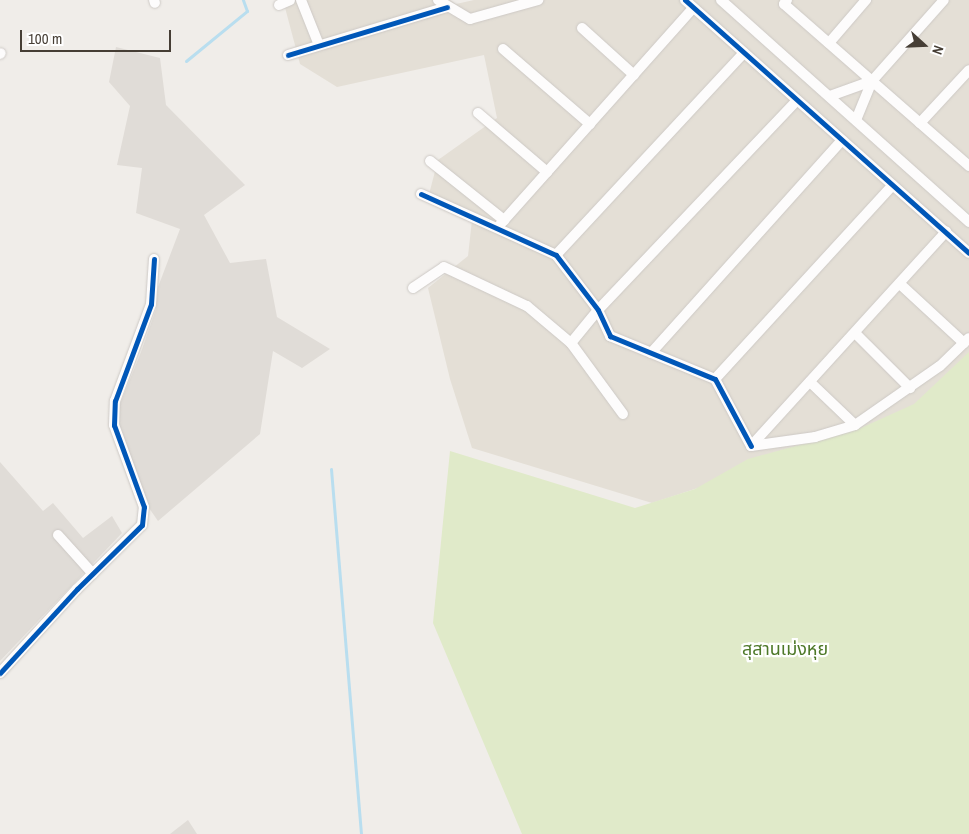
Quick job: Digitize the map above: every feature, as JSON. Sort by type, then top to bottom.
[{"type":"street","points":[[279,5],[290,0]]},
{"type":"street","points":[[301,0],[319,45]]},
{"type":"street","points":[[438,0],[470,20],[538,0]]},
{"type":"street","points":[[685,0],[969,253]]},
{"type":"street","points":[[721,0],[969,222]]},
{"type":"street","points":[[787,0],[784,4],[920,123],[967,160]]},
{"type":"street","points":[[829,43],[866,0]]},
{"type":"street","points":[[856,120],[872,81],[944,0]]},
{"type":"street","points":[[288,55],[447,7]]},
{"type":"street","points":[[501,223],[693,8]]},
{"type":"street","points":[[582,28],[634,75]]},
{"type":"street","points":[[503,49],[590,124]]},
{"type":"street","points":[[556,255],[744,53]]},
{"type":"street","points":[[920,123],[969,70]]},
{"type":"street","points":[[830,96],[872,81]]},
{"type":"street","points":[[571,343],[598,310],[797,100]]},
{"type":"street","points":[[478,113],[547,172]]},
{"type":"street","points":[[651,354],[842,140]]},
{"type":"street","points":[[430,161],[501,223]]},
{"type":"street","points":[[715,379],[893,185]]},
{"type":"street","points":[[421,194],[501,223],[556,255],[598,310],[610,336],[715,379],[751,446]]},
{"type":"street","points":[[751,446],[946,232]]},
{"type":"street","points":[[0,673],[142,525],[144,507],[114,425],[115,401],[151,304],[154,259]]},
{"type":"street","points":[[413,288],[444,267],[527,306],[571,343],[623,414]]},
{"type":"street","points":[[751,446],[815,437],[855,425],[940,366],[966,341],[900,284]]},
{"type":"street","points":[[854,333],[910,388]]},
{"type":"street","points":[[810,382],[855,425]]},
{"type":"street","points":[[58,535],[93,574]]},
{"type":"shaded area","points":[[283,0],[450,0],[456,4],[474,0],[969,0],[969,360],[925,402],[853,437],[652,503],[472,448],[450,379],[428,288],[468,256],[472,220],[428,198],[438,160],[497,118],[484,55],[337,87],[300,64]]},
{"type":"shaded area","points":[[116,47],[160,58],[166,105],[245,185],[204,215],[230,263],[266,259],[277,317],[330,349],[302,368],[273,351],[260,434],[158,521],[149,508],[120,427],[120,404],[156,309],[158,287],[180,229],[136,213],[142,168],[117,165],[130,106],[109,82]]},
{"type":"shaded area","points":[[0,462],[43,511],[53,503],[83,538],[112,516],[122,533],[0,661]]},
{"type":"shaded area","points":[[188,820],[197,834],[170,834]]},
{"type":"green space","name":"สุสานเม่งหุย","points":[[969,352],[969,834],[522,834],[433,623],[450,451],[635,508],[695,489],[748,459],[861,428],[914,404]]},
{"type":"waterway","points":[[186,61],[247,11],[243,0]]},
{"type":"waterway","points":[[331,469],[361,834]]},
{"type":"cycle path","points":[[685,0],[969,253]]},
{"type":"cycle path","points":[[288,55],[447,7]]},
{"type":"cycle path","points":[[421,194],[556,255],[598,310],[610,336],[715,379],[751,446]]},
{"type":"cycle path","points":[[0,673],[77,589],[142,525],[144,507],[114,425],[115,401],[151,304],[154,259]]}]
